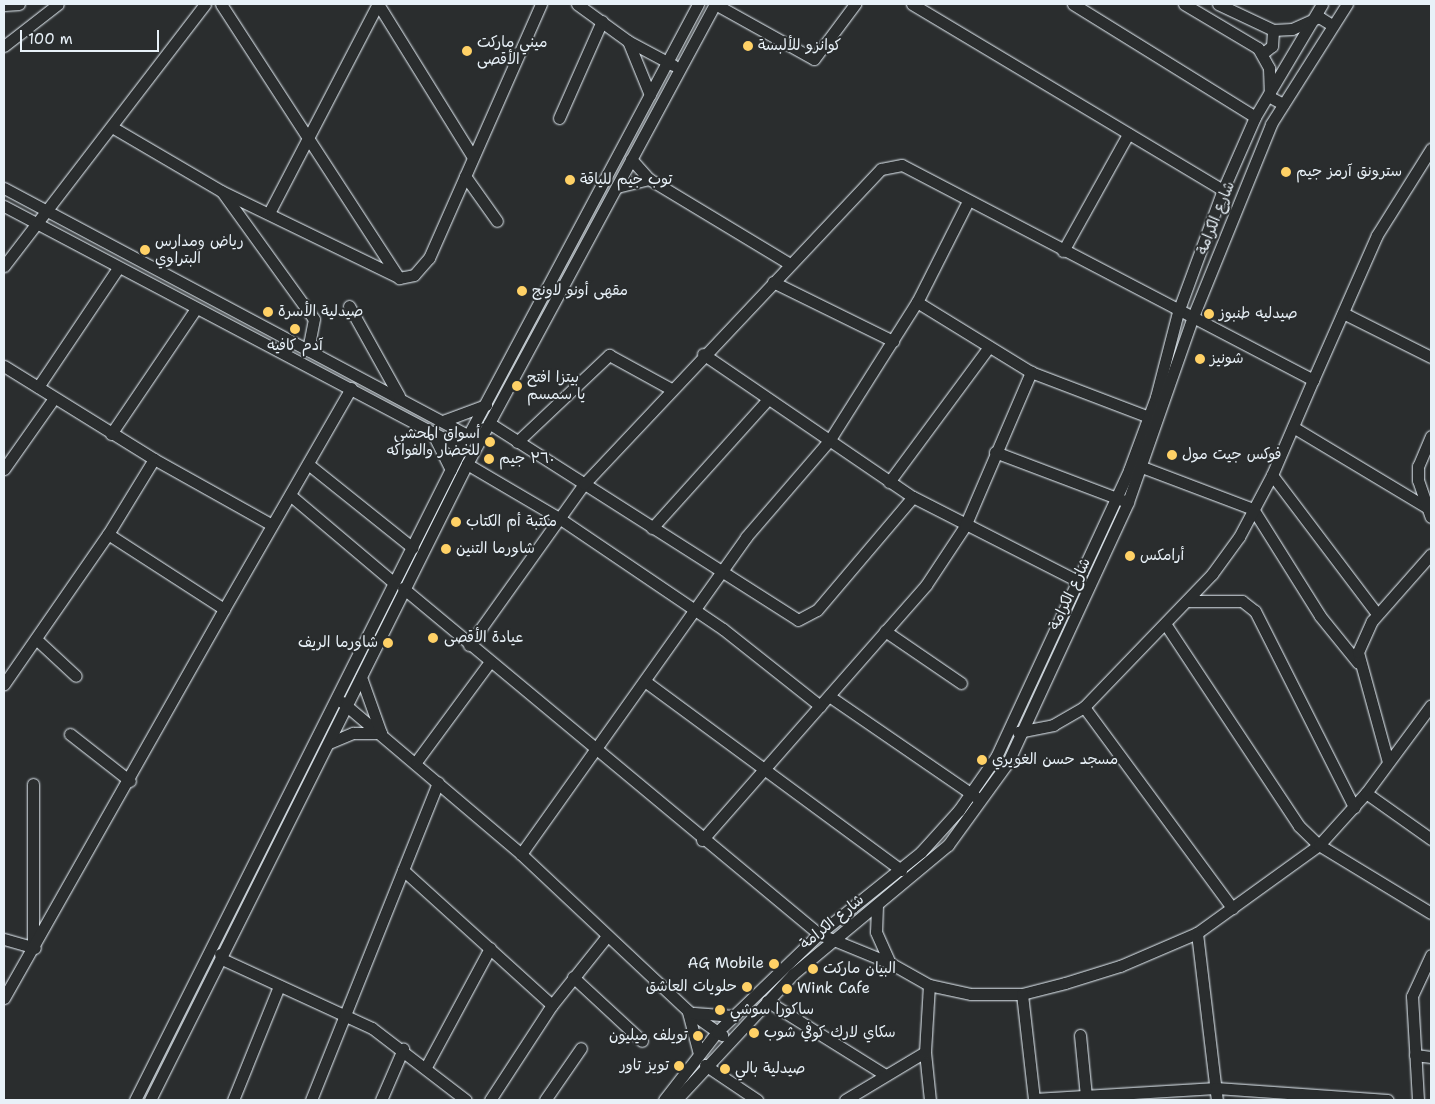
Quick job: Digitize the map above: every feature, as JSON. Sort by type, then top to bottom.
[{"type":"street","points":[[4,5],[18,4]]},
{"type":"street","points":[[4,46],[58,4]]},
{"type":"street","points":[[4,266],[33,223],[112,127],[205,4]]},
{"type":"street","points":[[221,4],[399,278]]},
{"type":"street","points":[[269,212],[378,4]]},
{"type":"street","points":[[378,4],[473,157]]},
{"type":"street","points":[[112,127],[222,191],[269,212],[399,278],[424,268],[541,4]]},
{"type":"street","points":[[578,4],[628,41],[681,69]]},
{"type":"street","points":[[135,1100],[336,698],[470,459],[715,4],[814,59],[856,4]]},
{"type":"street","points":[[912,4],[1223,190]]},
{"type":"street","points":[[1073,4],[1255,117]]},
{"type":"street","points":[[1184,4],[1263,53],[1269,68],[1271,100],[1283,104]]},
{"type":"street","points":[[1218,4],[1273,30],[1292,29],[1322,18],[1332,25]]},
{"type":"street","name":"شارع الكرامة","points":[[664,1100],[717,1032],[819,934],[921,852],[972,794],[1009,731],[1076,580],[1116,498],[1149,417],[1178,312],[1223,190],[1255,117],[1322,4]]},
{"type":"street","name":"شارع الكرامة","points":[[676,1100],[705,1065],[767,1001],[831,939],[929,863],[983,801],[1023,733],[1128,502],[1142,467],[1192,319],[1283,104],[1347,4]]},
{"type":"street","points":[[150,1100],[361,678],[412,548],[462,448],[650,95],[693,5]]},
{"type":"street","points":[[559,118],[602,21]]},
{"type":"street","points":[[1263,53],[1272,46],[1273,30]]},
{"type":"street","points":[[628,41],[650,95]]},
{"type":"street","points":[[1063,250],[1128,134]]},
{"type":"street","points":[[1009,731],[1023,733],[1054,726],[1084,707],[1188,601],[1239,537],[1272,475],[1382,227],[1431,149]]},
{"type":"street","points":[[631,159],[649,179],[790,264]]},
{"type":"street","points":[[469,645],[584,484],[866,181],[890,165],[902,165],[1178,312],[1313,380]]},
{"type":"street","points":[[465,176],[497,221]]},
{"type":"street","points":[[616,187],[649,179]]},
{"type":"street","points":[[4,188],[308,350],[399,396],[479,442]]},
{"type":"street","points":[[222,191],[314,319],[308,350]]},
{"type":"street","points":[[521,854],[646,682],[720,572],[829,441],[917,302],[968,201]]},
{"type":"street","points":[[4,206],[195,310],[351,388],[462,448],[470,459],[694,610],[774,667],[820,706]]},
{"type":"street","points":[[38,387],[118,268]]},
{"type":"street","points":[[773,282],[893,341]]},
{"type":"street","points":[[917,302],[1031,372],[1149,417]]},
{"type":"street","points":[[349,306],[399,396]]},
{"type":"street","points":[[111,434],[195,310]]},
{"type":"street","points":[[1343,313],[1431,357]]},
{"type":"street","points":[[888,482],[989,347]]},
{"type":"street","points":[[703,354],[888,482],[965,526],[1076,580]]},
{"type":"street","points":[[517,442],[609,355],[671,389]]},
{"type":"street","points":[[4,366],[111,434],[272,525]]},
{"type":"street","points":[[702,840],[762,768],[830,696],[926,585],[965,526],[995,452],[1031,372]]},
{"type":"street","points":[[4,998],[130,780],[224,609],[351,388]]},
{"type":"street","points":[[4,469],[54,398]]},
{"type":"street","points":[[652,528],[768,399]]},
{"type":"street","points":[[442,421],[486,404]]},
{"type":"street","points":[[489,424],[720,572],[788,618],[804,619],[861,561],[913,497]]},
{"type":"street","points":[[1293,427],[1430,512]]},
{"type":"street","points":[[432,432],[451,470]]},
{"type":"street","points":[[1430,512],[1418,480],[1418,466],[1431,436]]},
{"type":"street","points":[[995,452],[1128,502]]},
{"type":"street","points":[[4,684],[108,534],[154,459]]},
{"type":"street","points":[[308,464],[412,548]]},
{"type":"street","points":[[1142,467],[1253,509],[1266,523],[1320,616],[1358,663]]},
{"type":"street","points":[[1272,475],[1377,614]]},
{"type":"street","points":[[290,495],[702,840],[819,934],[890,963],[929,985],[971,994],[1022,994],[1120,966],[1197,933],[1320,845],[1366,793],[1431,706]]},
{"type":"street","points":[[108,534],[224,609]]},
{"type":"street","points":[[1388,762],[1358,663],[1358,652],[1377,614],[1431,554]]},
{"type":"street","points":[[1188,601],[1236,600],[1255,611],[1354,807]]},
{"type":"street","points":[[1166,625],[1289,814],[1320,845],[1431,912]]},
{"type":"street","points":[[885,631],[961,683]]},
{"type":"street","points":[[36,639],[76,676]]},
{"type":"street","points":[[416,762],[489,663]]},
{"type":"street","points":[[361,678],[381,733]]},
{"type":"street","points":[[646,682],[901,870]]},
{"type":"street","points":[[830,696],[983,801]]},
{"type":"street","points":[[336,698],[416,762],[521,854],[688,1011],[729,1039]]},
{"type":"street","points":[[1084,707],[1232,908]]},
{"type":"street","points":[[329,743],[354,733],[381,733]]},
{"type":"street","points":[[70,734],[130,780]]},
{"type":"street","points":[[311,1100],[438,782]]},
{"type":"street","points":[[33,784],[34,947]]},
{"type":"street","points":[[1366,793],[1431,839]]},
{"type":"street","points":[[921,852],[929,863]]},
{"type":"street","points":[[403,870],[552,1005]]},
{"type":"street","points":[[877,905],[876,932],[890,963]]},
{"type":"street","points":[[1197,933],[1217,1100]]},
{"type":"street","points":[[490,1100],[552,1005],[607,936]]},
{"type":"street","points":[[4,938],[34,947]]},
{"type":"street","points":[[215,943],[222,959],[279,986],[346,1012],[403,1049],[466,1100]]},
{"type":"street","points":[[426,1067],[490,948]]},
{"type":"street","points":[[1418,1100],[1412,996],[1431,955]]},
{"type":"street","points":[[572,978],[642,1040]]},
{"type":"street","points":[[929,985],[925,1052],[930,1100]]},
{"type":"street","points":[[233,1100],[279,986]]},
{"type":"street","points":[[1022,994],[1034,1100],[1216,1088],[1388,1100]]},
{"type":"street","points":[[767,1001],[884,1074]]},
{"type":"street","points":[[688,1011],[734,1016]]},
{"type":"street","points":[[688,1011],[699,1054]]},
{"type":"street","points":[[1080,1034],[1086,1096]]},
{"type":"street","points":[[545,1100],[581,1048]]},
{"type":"street","points":[[381,1100],[403,1049]]},
{"type":"street","points":[[845,1100],[884,1074],[925,1052]]},
{"type":"street","points":[[1415,1055],[1431,1057]]},
{"type":"street","points":[[705,1065],[742,1097],[757,1100]]},
{"type":"place","name":"كوانزو للألبسة","points":[[748,46]]},
{"type":"place","name":"ميني ماركت الأقصى","points":[[467,51]]},
{"type":"place","name":"سترونق آرمز جيم","points":[[1286,172]]},
{"type":"place","name":"توب جيم للياقة","points":[[570,180]]},
{"type":"place","name":"رياض ومدارس البتراوي","points":[[145,250]]},
{"type":"place","name":"مقهى أونو لاونج","points":[[522,291]]},
{"type":"place","name":"صيدلية الأسرة","points":[[268,312]]},
{"type":"place","name":"صيدليه طنبوز","points":[[1209,314]]},
{"type":"place","name":"آدم كافيه","points":[[295,329]]},
{"type":"place","name":"شونيز","points":[[1200,359]]},
{"type":"place","name":"بيتزا افتح يا سمسم","points":[[517,386]]},
{"type":"place","name":"أسواق المحشي للخضار والفواكه","points":[[490,442]]},
{"type":"place","name":"فوكس جيت مول","points":[[1172,455]]},
{"type":"place","name":"٣٦٠ جيم","points":[[489,459]]},
{"type":"place","name":"مكتبة أم الكتاب","points":[[456,522]]},
{"type":"place","name":"شاورما التنين","points":[[446,549]]},
{"type":"place","name":"أرامكس","points":[[1130,556]]},
{"type":"place","name":"عيادة الأقصى","points":[[433,638]]},
{"type":"place","name":"شاورما الريف","points":[[388,643]]},
{"type":"place","name":"مسجد حسن الغويري","points":[[982,760]]},
{"type":"place","name":"AG Mobile","points":[[774,964]]},
{"type":"place","name":"البيان ماركت","points":[[813,969]]},
{"type":"place","name":"حلويات العاشق","points":[[747,987]]},
{"type":"place","name":"Wink Cafe","points":[[787,989]]},
{"type":"place","name":"ساكورا سوشي","points":[[720,1010]]},
{"type":"place","name":"سكاي لارك كوفي شوب","points":[[754,1033]]},
{"type":"place","name":"تويلف ميليون","points":[[698,1036]]},
{"type":"place","name":"تويز تاور","points":[[679,1066]]},
{"type":"place","name":"صيدلية بالي","points":[[725,1069]]}]
